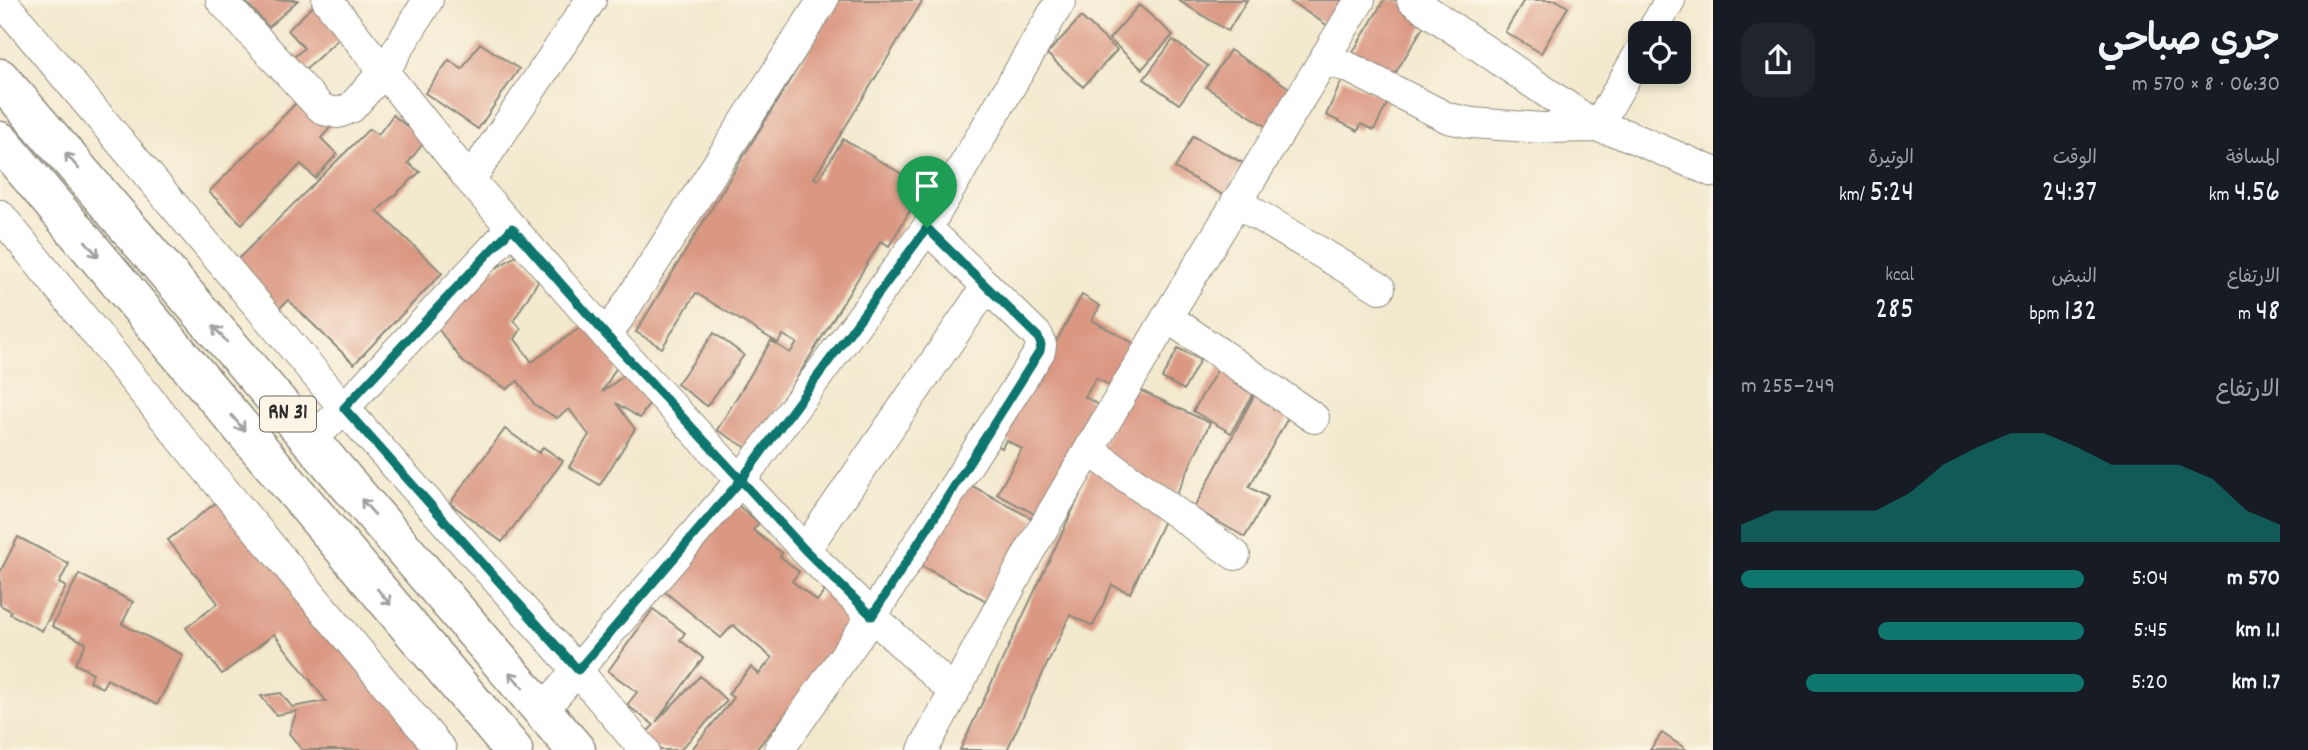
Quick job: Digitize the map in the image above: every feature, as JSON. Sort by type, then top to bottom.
[{"type":"highway","name":"RN 31","points":[[0,78],[576,750]]},
{"type":"highway","name":"RN 31","points":[[0,141],[513,750]]},
{"type":"street","points":[[1,0],[344,408],[578,670],[644,750]]},
{"type":"street","points":[[220,0],[324,110],[338,113],[351,108],[385,70],[428,0]]},
{"type":"street","points":[[327,0],[470,180],[607,336],[805,550],[954,692]]},
{"type":"street","points":[[470,180],[591,0]]},
{"type":"street","points":[[607,336],[823,0]]},
{"type":"street","points":[[542,711],[741,480],[927,228],[1061,0]]},
{"type":"street","points":[[923,750],[1027,554],[1236,202],[1360,0]]},
{"type":"street","points":[[1412,0],[1597,127]]},
{"type":"street","points":[[1657,21],[1668,1]]},
{"type":"street","points":[[1324,60],[1348,67],[1448,118],[1472,123],[1542,128],[1597,127],[1624,134],[1713,172]]},
{"type":"street","points":[[1597,127],[1628,73]]},
{"type":"street","points":[[1236,202],[1380,288]]},
{"type":"street","points":[[3,227],[441,750]]},
{"type":"street","points":[[311,441],[512,228]]},
{"type":"street","points":[[779,750],[872,616],[1040,351],[1038,337],[927,228]]},
{"type":"street","points":[[805,550],[987,286]]},
{"type":"street","points":[[1167,317],[1314,418]]},
{"type":"street","points":[[1089,450],[1235,555]]},
{"type":"building","points":[[244,0],[298,0],[269,27]]},
{"type":"building","points":[[839,0],[923,0],[814,178],[818,180],[843,139],[924,187],[889,246],[881,241],[752,451],[717,430],[771,341],[790,353],[797,343],[783,335],[778,343],[696,293],[662,348],[636,332]]},
{"type":"building","points":[[1178,0],[1247,0],[1228,31]]},
{"type":"building","points":[[1288,0],[1352,0],[1333,29]]},
{"type":"building","points":[[1384,0],[1397,0],[1428,19],[1393,77],[1353,52]]},
{"type":"building","points":[[1524,0],[1556,0],[1568,7],[1541,53],[1505,32]]},
{"type":"building","points":[[318,1],[347,31],[303,72],[291,60],[304,48],[288,30]]},
{"type":"building","points":[[1139,5],[1173,35],[1142,69],[1109,39]]},
{"type":"building","points":[[1081,17],[1117,50],[1083,87],[1047,54]]},
{"type":"building","points":[[1173,40],[1208,66],[1179,104],[1144,79]]},
{"type":"building","points":[[480,43],[519,69],[478,129],[425,93],[449,60],[462,69]]},
{"type":"building","points":[[1230,50],[1294,91],[1270,129],[1206,87]]},
{"type":"building","points":[[1343,78],[1389,100],[1374,130],[1361,124],[1358,131],[1326,115]]},
{"type":"building","points":[[302,97],[332,126],[321,138],[337,154],[315,178],[301,164],[242,224],[209,192]]},
{"type":"building","points":[[393,115],[425,141],[408,163],[420,172],[377,211],[442,273],[354,364],[288,300],[279,309],[232,265],[369,129],[378,135]]},
{"type":"building","points":[[1193,136],[1243,163],[1225,196],[1175,168]]},
{"type":"building","points":[[519,254],[540,278],[514,320],[521,329],[515,339],[532,362],[590,320],[627,361],[615,370],[602,392],[626,374],[652,399],[640,418],[616,403],[635,429],[600,485],[569,467],[589,435],[569,409],[557,418],[535,405],[518,381],[507,389],[463,362],[433,322],[449,297]]},
{"type":"building","points":[[1082,295],[1100,306],[1092,320],[1142,348],[1119,391],[1096,378],[1085,397],[1099,405],[1038,516],[997,494],[1022,449],[1006,440],[1002,448],[988,440],[1054,345]]},
{"type":"building","points":[[714,333],[744,355],[707,406],[677,384]]},
{"type":"building","points":[[1178,348],[1200,360],[1184,390],[1162,378]]},
{"type":"building","points":[[1223,360],[1241,370],[1234,383],[1253,394],[1231,433],[1193,411]]},
{"type":"building","points":[[1131,386],[1210,423],[1130,593],[1112,585],[1093,626],[1070,615],[1007,750],[960,750]]},
{"type":"building","points":[[1257,390],[1286,406],[1282,414],[1288,418],[1249,487],[1268,497],[1245,537],[1194,508]]},
{"type":"building","points":[[505,429],[539,453],[543,447],[563,461],[502,542],[450,503]]},
{"type":"building","points":[[963,481],[1035,520],[990,603],[918,564]]},
{"type":"building","points":[[223,497],[449,750],[302,750],[289,733],[297,711],[276,715],[261,696],[281,693],[292,707],[326,701],[274,634],[222,674],[186,628],[218,603],[168,540]]},
{"type":"building","points":[[733,501],[759,523],[753,530],[782,553],[780,556],[799,572],[792,581],[817,601],[829,586],[866,617],[756,750],[691,750],[734,698],[728,694],[751,667],[759,674],[772,658],[733,625],[721,638],[664,591]]},
{"type":"building","points":[[18,537],[69,564],[59,583],[66,587],[42,631],[10,614],[11,611],[0,605],[0,572]]},
{"type":"building","points":[[79,574],[133,602],[122,624],[183,655],[157,705],[107,679],[102,688],[89,681],[93,673],[75,664],[86,643],[52,626]]},
{"type":"building","points":[[653,609],[685,633],[680,640],[703,658],[656,722],[700,676],[727,701],[680,750],[650,750],[639,740],[654,725],[627,705],[637,692],[608,671]]},
{"type":"building","points":[[1662,733],[1687,750],[1650,750]]},
{"type":"route","points":[[927,228],[741,480],[607,336],[512,228],[344,408],[578,670],[741,480],[805,550],[872,616],[1040,351],[1041,345],[1038,337],[927,228]]}]
